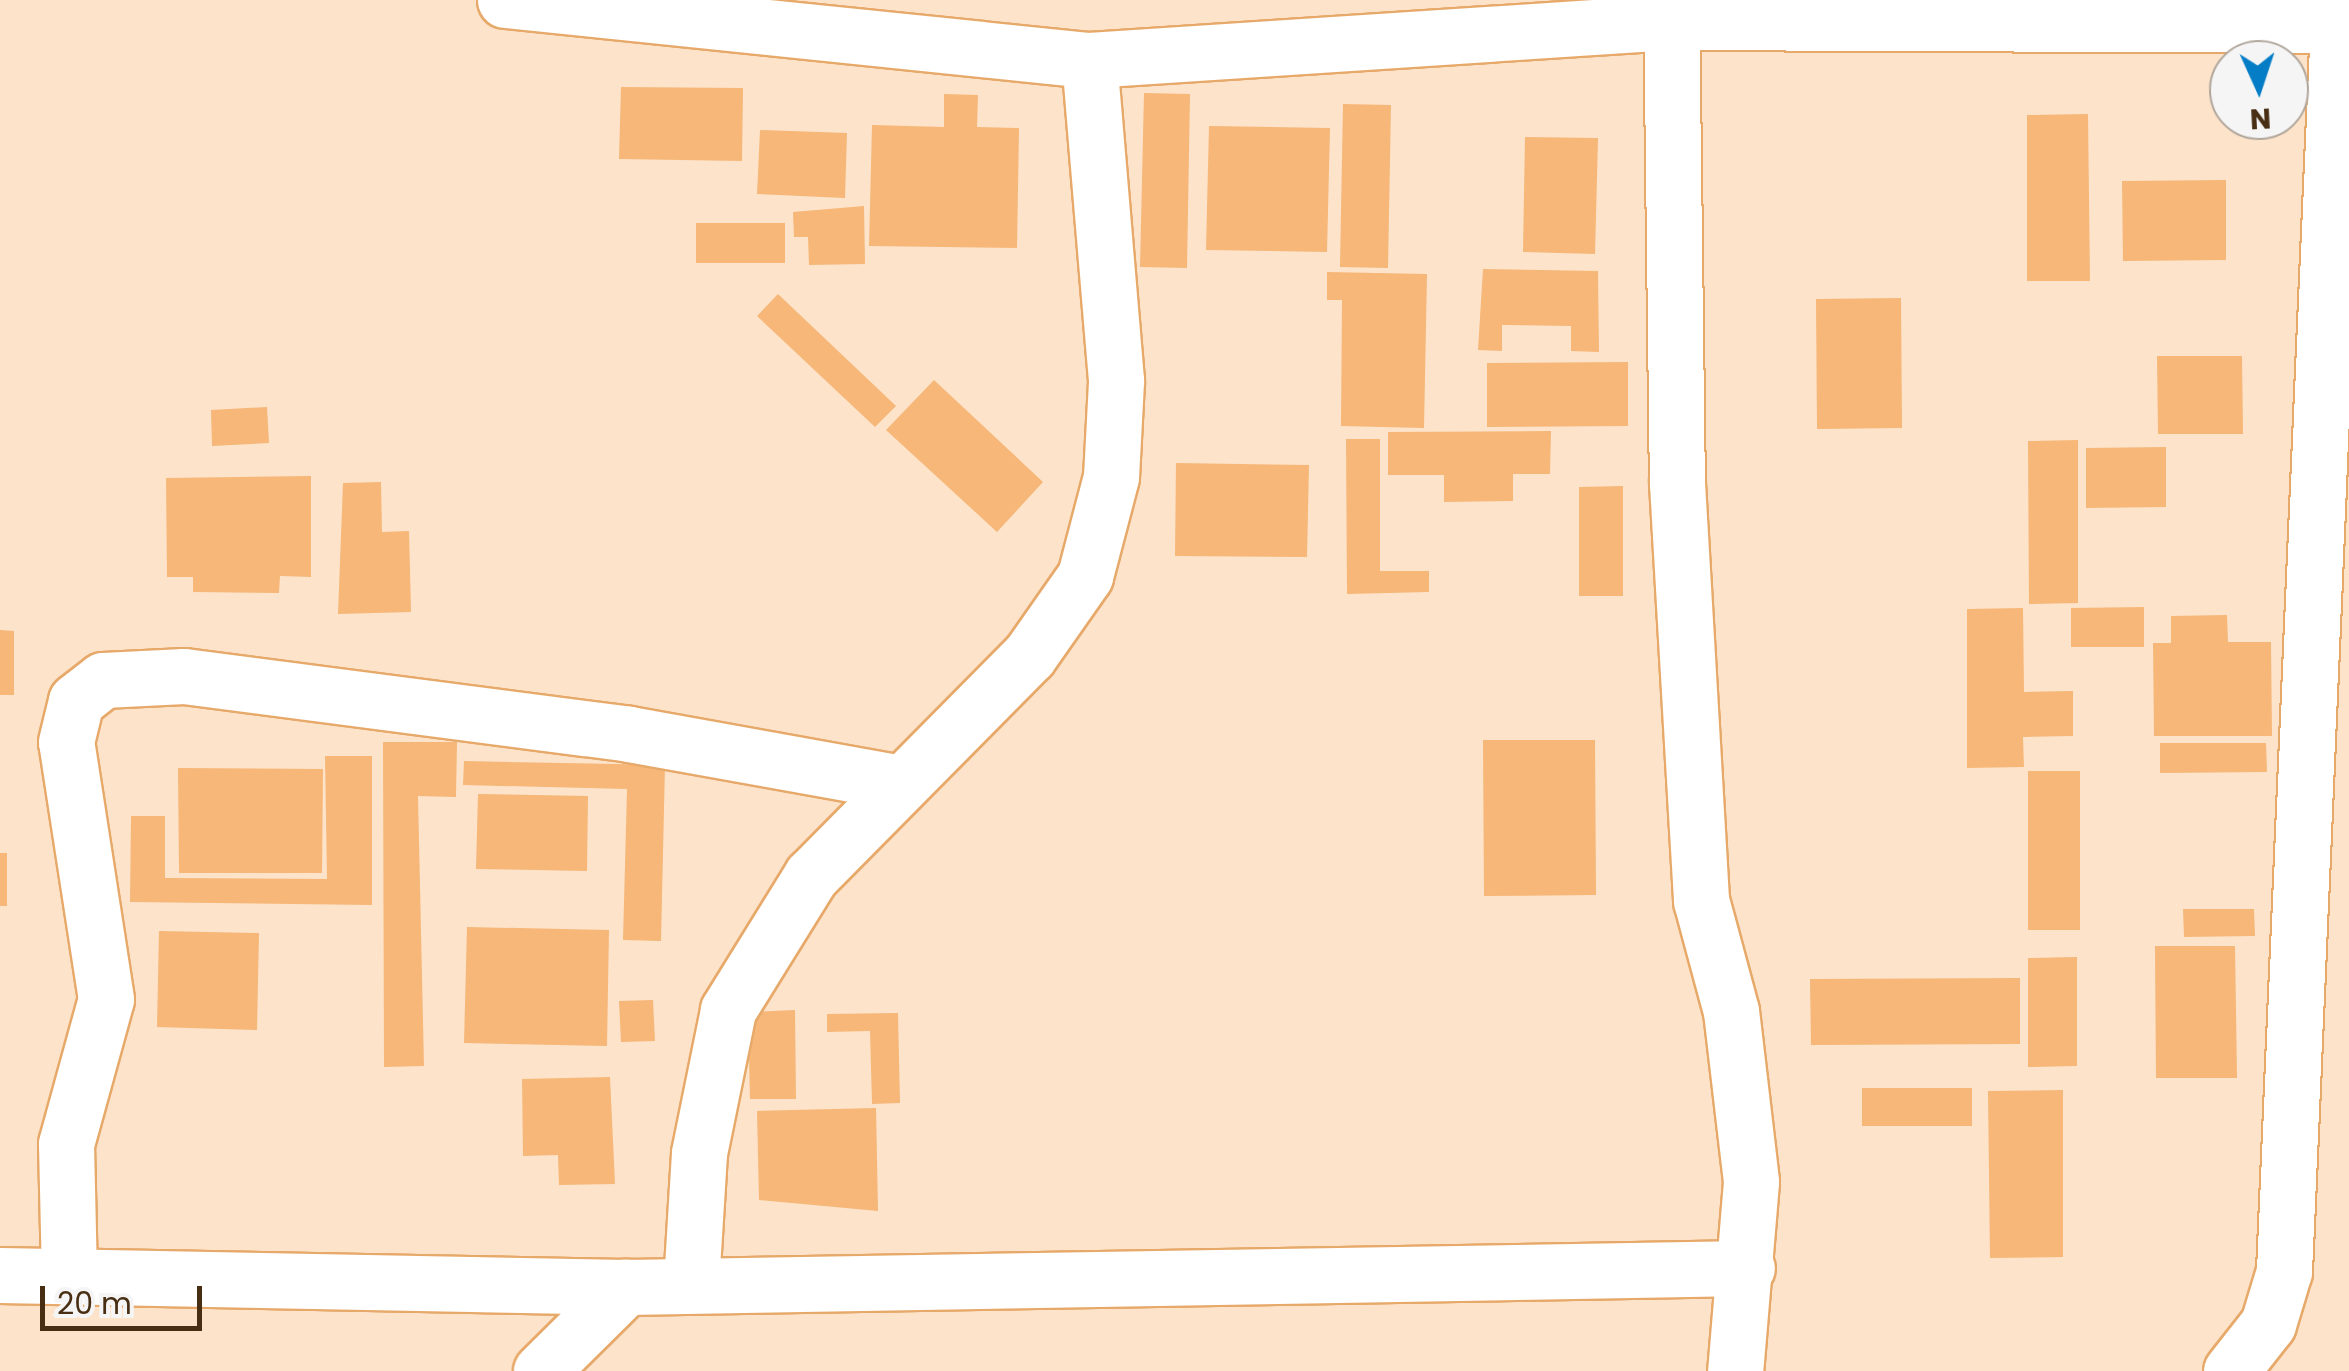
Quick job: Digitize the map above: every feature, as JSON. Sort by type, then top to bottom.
[{"type":"street","points":[[505,0],[757,14],[1089,60],[1670,11],[2342,17],[2284,1271],[2268,1324],[2231,1371]]},
{"type":"street","points":[[1670,11],[1677,484],[1700,900],[1742,1082],[1747,1268],[1735,1371]]},
{"type":"street","points":[[692,1284],[699,1153],[728,1010],[811,876],[898,782],[1029,656],[1085,576],[1111,478],[1116,380],[1089,60]]},
{"type":"street","points":[[69,1276],[66,1144],[106,999],[66,742],[76,700],[103,680],[184,676],[629,734],[898,782]]},
{"type":"street","points":[[0,1275],[626,1287],[1747,1268]]},
{"type":"street","points":[[542,1371],[626,1287]]},
{"type":"building","points":[[621,87],[743,88],[742,161],[619,159]]},
{"type":"building","points":[[1144,93],[1190,94],[1187,268],[1140,267]]},
{"type":"building","points":[[944,94],[978,95],[977,127],[1019,128],[1017,248],[869,246],[872,125],[944,127]]},
{"type":"building","points":[[1343,104],[1391,105],[1388,268],[1340,267]]},
{"type":"building","points":[[2088,114],[2090,281],[2027,281],[2027,115]]},
{"type":"building","points":[[1209,126],[1330,128],[1327,252],[1206,250]]},
{"type":"building","points":[[760,130],[847,133],[845,198],[757,194]]},
{"type":"building","points":[[1525,137],[1598,138],[1595,254],[1523,252]]},
{"type":"building","points":[[2226,180],[2226,260],[2123,261],[2122,181]]},
{"type":"building","points":[[864,206],[865,264],[809,265],[808,237],[794,237],[793,212]]},
{"type":"building","points":[[696,223],[785,223],[785,263],[696,263]]},
{"type":"building","points":[[1483,269],[1598,271],[1599,352],[1571,351],[1571,326],[1502,325],[1502,351],[1478,350]]},
{"type":"building","points":[[1327,272],[1427,274],[1424,428],[1341,426],[1342,300],[1327,300]]},
{"type":"building","points":[[778,294],[896,406],[875,427],[757,316]]},
{"type":"building","points":[[1901,298],[1902,428],[1817,429],[1816,299]]},
{"type":"building","points":[[2157,356],[2242,356],[2243,434],[2158,434]]},
{"type":"building","points":[[1628,362],[1628,426],[1487,427],[1487,363]]},
{"type":"building","points":[[934,380],[1043,482],[997,532],[886,430]]},
{"type":"building","points":[[267,407],[269,443],[212,446],[211,410]]},
{"type":"building","points":[[1551,431],[1550,474],[1513,474],[1513,501],[1444,502],[1444,475],[1388,475],[1388,432]]},
{"type":"building","points":[[1346,439],[1380,439],[1380,571],[1429,571],[1429,592],[1347,594]]},
{"type":"building","points":[[2078,440],[2078,603],[2029,604],[2028,441]]},
{"type":"building","points":[[2166,447],[2166,507],[2086,508],[2086,448]]},
{"type":"building","points":[[1176,463],[1309,465],[1307,557],[1175,556]]},
{"type":"building","points":[[311,476],[311,577],[280,576],[279,593],[193,592],[193,577],[167,577],[166,478]]},
{"type":"building","points":[[381,482],[382,532],[409,531],[411,612],[338,614],[343,483]]},
{"type":"building","points":[[1623,486],[1623,596],[1579,596],[1579,487]]},
{"type":"building","points":[[2144,607],[2144,647],[2071,647],[2071,608]]},
{"type":"building","points":[[2023,608],[2024,692],[2073,691],[2073,736],[2023,737],[2024,767],[1967,768],[1967,609]]},
{"type":"building","points":[[2227,615],[2228,642],[2271,642],[2272,736],[2154,736],[2153,643],[2171,643],[2171,616]]},
{"type":"building","points":[[0,630],[14,631],[14,695],[0,695]]},
{"type":"building","points":[[1483,740],[1595,740],[1596,895],[1484,896]]},
{"type":"building","points":[[383,742],[457,742],[456,797],[418,796],[424,1066],[384,1067]]},
{"type":"building","points":[[2160,743],[2266,743],[2267,772],[2160,773]]},
{"type":"building","points":[[325,756],[372,756],[372,905],[130,902],[131,816],[165,816],[165,878],[327,879]]},
{"type":"building","points":[[464,761],[665,765],[661,941],[623,940],[627,789],[463,785]]},
{"type":"building","points":[[178,768],[323,769],[322,873],[179,873]]},
{"type":"building","points":[[2028,771],[2080,771],[2080,930],[2028,930]]},
{"type":"building","points":[[478,794],[588,796],[587,871],[476,869]]},
{"type":"building","points":[[0,853],[7,853],[7,906],[0,906]]},
{"type":"building","points":[[2183,909],[2254,909],[2255,936],[2184,937]]},
{"type":"building","points":[[467,927],[609,930],[607,1046],[464,1043]]},
{"type":"building","points":[[159,931],[259,933],[257,1030],[157,1027]]},
{"type":"building","points":[[2155,946],[2235,946],[2237,1078],[2156,1078]]},
{"type":"building","points":[[2077,957],[2077,1066],[2028,1067],[2028,958]]},
{"type":"building","points":[[2020,978],[2020,1044],[1811,1045],[1810,979]]},
{"type":"building","points":[[653,1000],[655,1041],[621,1042],[619,1001]]},
{"type":"building","points":[[795,1010],[796,1099],[750,1099],[748,1012]]},
{"type":"building","points":[[898,1013],[900,1103],[872,1104],[870,1031],[827,1032],[827,1014]]},
{"type":"building","points":[[610,1077],[615,1184],[559,1185],[558,1155],[523,1156],[522,1079]]},
{"type":"building","points":[[1862,1088],[1972,1088],[1972,1126],[1862,1126]]},
{"type":"building","points":[[2063,1090],[2063,1257],[1990,1258],[1988,1091]]},
{"type":"building","points":[[876,1108],[878,1211],[759,1200],[757,1111]]}]
